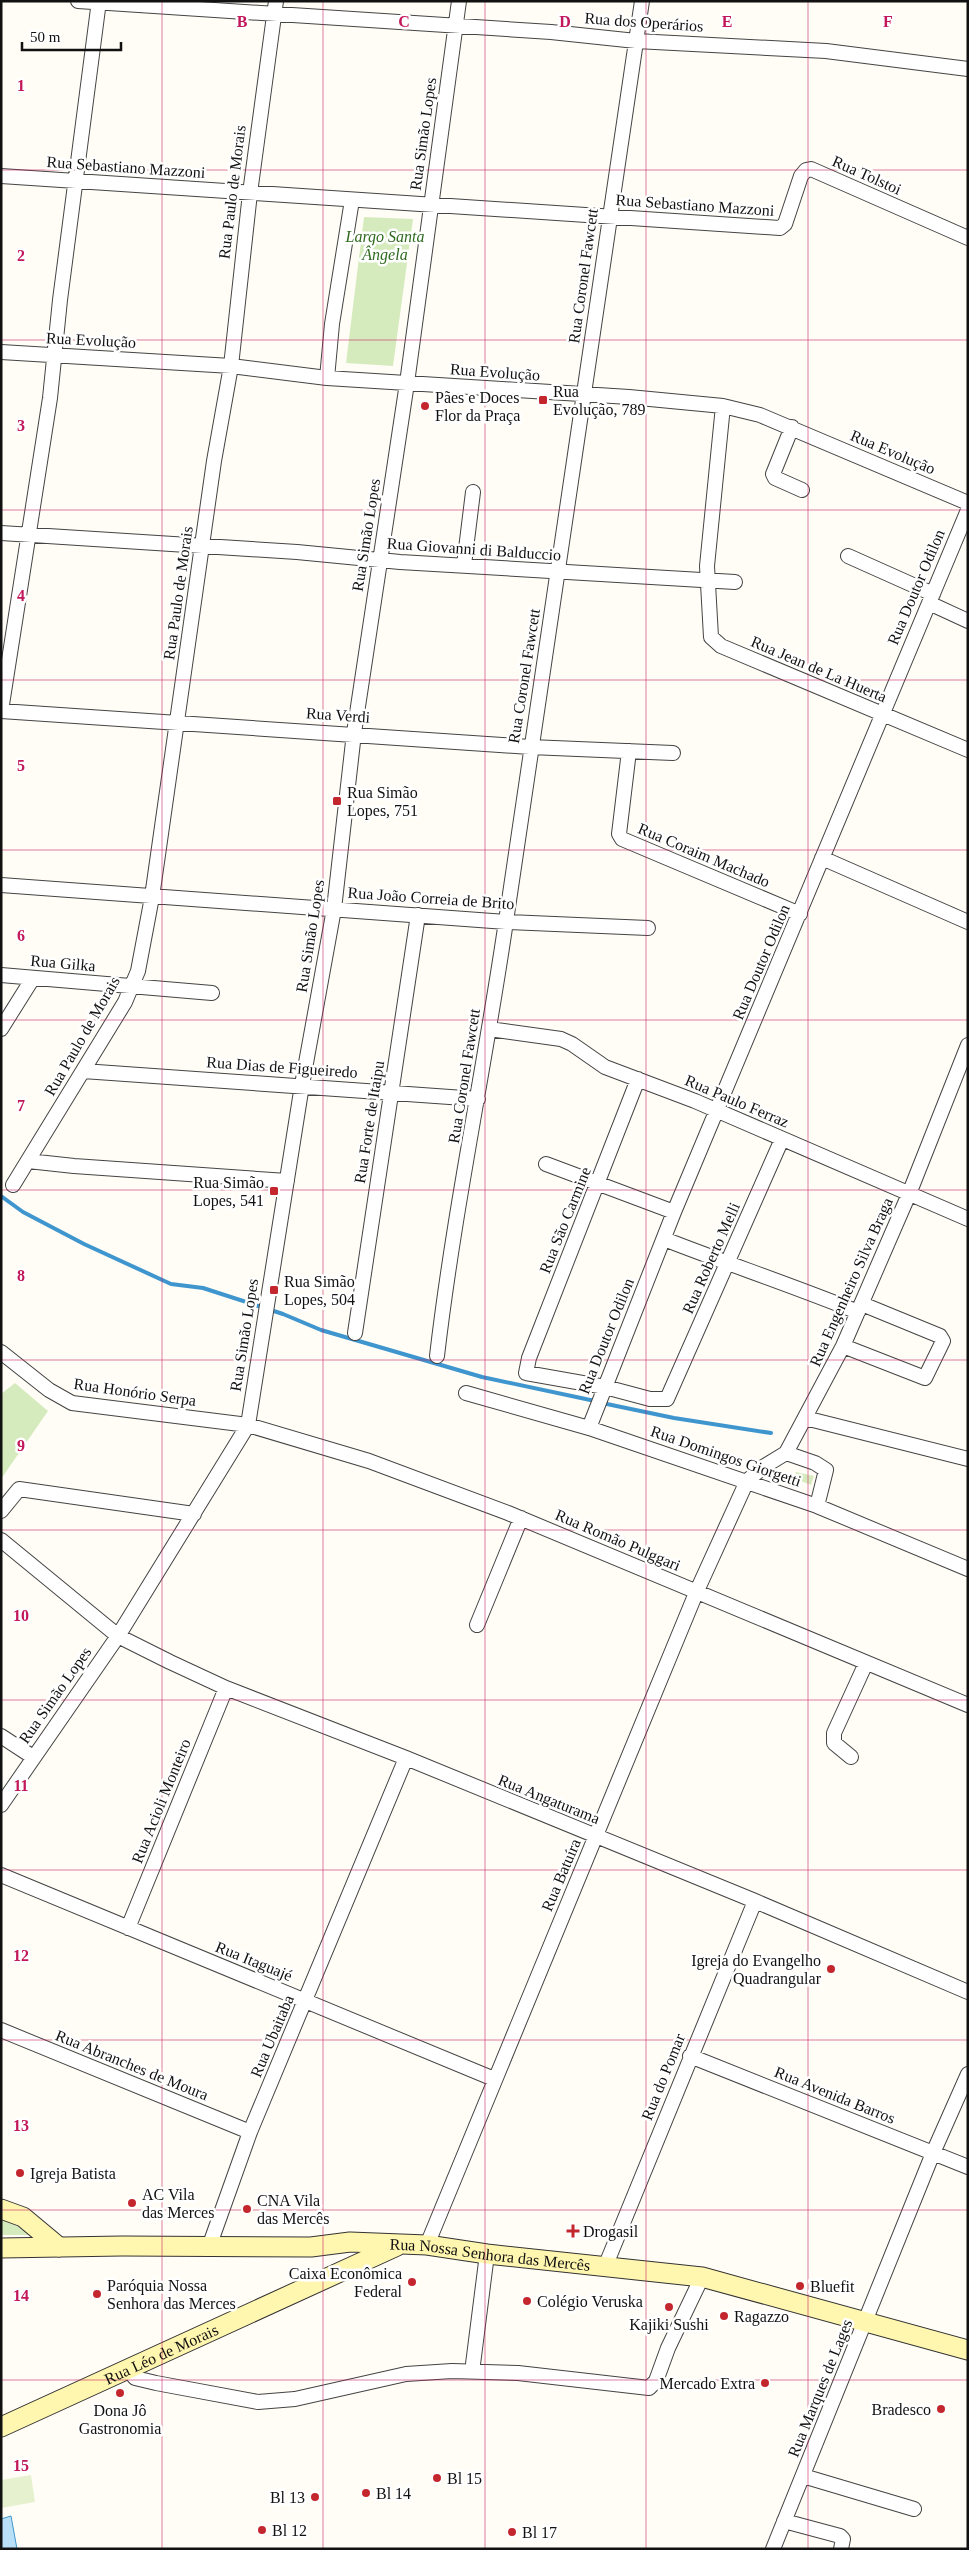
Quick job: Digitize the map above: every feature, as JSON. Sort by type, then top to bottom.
[{"type":"main road","points":[[1,2209],[22,2217],[59,2247]]},
{"type":"main road","name":"Rua Nossa Senhora das Mercês","points":[[1,2248],[311,2247],[350,2242],[427,2245],[488,2254],[702,2278],[968,2350]]},
{"type":"main road","name":"Rua Léo de Morais","points":[[1,2427],[403,2243]]},
{"type":"main road","points":[[332,2244],[337,2265],[332,2276]]},
{"type":"street","name":"Rua dos Operários","points":[[78,1],[275,8],[636,41],[826,51],[968,69]]},
{"type":"street","name":"Rua Simão Lopes","points":[[1,1806],[118,1636],[248,1425],[302,1085],[334,909],[354,734],[407,383],[459,1]]},
{"type":"street","name":"Rua Coronel Fawcett","points":[[436,1356],[506,922],[608,218],[642,1]]},
{"type":"street","points":[[1,711],[30,536],[98,2]]},
{"type":"street","name":"Rua Paulo de Morais","points":[[13,1185],[134,986],[152,897],[202,546],[231,366],[250,193],[275,8]]},
{"type":"street","name":"Rua Tolstoi","points":[[786,224],[801,176],[806,170],[811,169],[968,238]]},
{"type":"street","name":"Rua Sebastiano Mazzoni","points":[[1,176],[608,218],[780,228],[786,224]]},
{"type":"street","points":[[327,378],[332,324],[352,200]]},
{"type":"street","name":"Rua Evolução","points":[[1,352],[231,366],[327,378],[723,406],[760,414],[968,503]]},
{"type":"street","name":"Rua Jean de La Huerta","points":[[723,406],[710,518],[707,581],[709,633],[714,641],[968,750]]},
{"type":"street","points":[[792,427],[773,474],[775,478],[802,490]]},
{"type":"street","points":[[464,565],[473,492]]},
{"type":"street","name":"Rua Doutor Odilon","points":[[589,1428],[674,1212],[968,510]]},
{"type":"street","name":"Rua Giovanni di Balduccio","points":[[1,533],[558,572],[707,581],[720,579],[735,582]]},
{"type":"street","points":[[848,556],[931,598],[968,621]]},
{"type":"street","name":"Rua Verdi","points":[[1,711],[530,747],[673,753]]},
{"type":"street","name":"Rua Coraim Machado","points":[[629,751],[619,834],[622,838],[800,914]]},
{"type":"street","points":[[822,858],[968,922]]},
{"type":"street","name":"Rua João Correia de Brito","points":[[1,885],[506,922],[648,928]]},
{"type":"street","name":"Rua Forte de Itaipu","points":[[355,1333],[418,915]]},
{"type":"street","name":"Rua Gilka","points":[[1,975],[212,993]]},
{"type":"street","points":[[1,1029],[33,978]]},
{"type":"street","name":"Rua Paulo Ferraz","points":[[489,1029],[561,1039],[572,1044],[605,1067],[716,1111],[968,1219]]},
{"type":"street","name":"Rua Engenheiro Silva Braga","points":[[786,1453],[844,1346],[910,1194],[966,1054]]},
{"type":"street","name":"Rua Dias de Figueiredo","points":[[83,1071],[302,1085],[478,1099]]},
{"type":"street","name":"Rua São Carmine","points":[[604,1390],[526,1373],[530,1358],[638,1079]]},
{"type":"street","name":"Rua Roberto Melli","points":[[604,1390],[661,1400],[667,1399],[782,1139]]},
{"type":"street","points":[[28,1161],[66,1166],[287,1181]]},
{"type":"street","points":[[546,1164],[674,1212]]},
{"type":"street","points":[[664,1239],[727,1264],[940,1336],[943,1342],[925,1378],[844,1346]]},
{"type":"street","name":"Rua Honório Serpa","points":[[1,1352],[49,1390],[72,1403],[248,1425]]},
{"type":"street","name":"Rua Domingos Giorgetti","points":[[466,1393],[589,1428],[747,1481],[817,1506],[968,1569]]},
{"type":"street","points":[[805,1418],[968,1459]]},
{"type":"street","name":"Rua Romão Pulggari","points":[[248,1425],[369,1461],[521,1518],[696,1593],[968,1705]]},
{"type":"street","points":[[786,1453],[816,1463],[826,1470],[817,1506]]},
{"type":"street","name":"Rua Batuíra","points":[[427,2245],[696,1593],[747,1481],[786,1453]]},
{"type":"street","points":[[1,1511],[19,1489],[194,1514]]},
{"type":"street","points":[[477,1625],[521,1518]]},
{"type":"street","name":"Rua Angaturama","points":[[1,1540],[118,1636],[226,1688],[406,1758],[968,1992]]},
{"type":"street","points":[[851,1757],[834,1743],[834,1733],[866,1663]]},
{"type":"street","name":"Rua Acioli Monteiro","points":[[128,1928],[226,1688]]},
{"type":"street","points":[[1,1736],[34,1757]]},
{"type":"street","name":"Rua Ubaitaba","points":[[209,2247],[250,2132],[406,1758]]},
{"type":"street","name":"Rua Itaguajé","points":[[1,1875],[494,2079]]},
{"type":"street","name":"Rua do Pomar","points":[[605,2267],[690,2056],[755,1902]]},
{"type":"street","name":"Rua Abranches de Moura","points":[[1,2030],[250,2132]]},
{"type":"street","name":"Rua Avenida Barros","points":[[690,2056],[968,2167]]},
{"type":"street","name":"Rua Marques de Lages","points":[[773,2549],[933,2153],[968,2074]]},
{"type":"street","points":[[472,2372],[488,2254]]},
{"type":"street","points":[[127,2368],[135,2378],[258,2402],[295,2399],[406,2374],[518,2373],[649,2388],[656,2381],[674,2336],[702,2278]]},
{"type":"street","points":[[803,2476],[914,2509]]},
{"type":"street","points":[[784,2521],[840,2536],[843,2539],[841,2549]]},
{"type":"green space","name":"Largo Santa Ângela","points":[[364,217],[413,219],[393,366],[346,363]]},
{"type":"green space","points":[[15,1383],[48,1411],[1,1479],[1,1394]]},
{"type":"green space","points":[[796,1472],[814,1476],[811,1485],[793,1478]]},
{"type":"green space","points":[[1,2220],[33,2232],[34,2235],[1,2235]]},
{"type":"green space","points":[[31,2475],[35,2502],[1,2508],[1,2480]]},
{"type":"water","points":[[11,2516],[17,2549],[1,2549],[1,2519]]},
{"type":"waterway","points":[[1,1196],[23,1212],[84,1244],[171,1284],[203,1288],[283,1314],[321,1330],[482,1377],[595,1401]]},
{"type":"waterway","points":[[602,1403],[674,1418],[771,1433]]},
{"type":"place","name":"Rua Evolução, 789","points":[[543,400]]},
{"type":"place","name":"Pães e Doces Flor da Praça","points":[[425,406]]},
{"type":"place","name":"Rua Simão Lopes, 751","points":[[337,801]]},
{"type":"place","name":"Rua Simão Lopes, 541","points":[[274,1191]]},
{"type":"place","name":"Rua Simão Lopes, 504","points":[[274,1290]]},
{"type":"place","name":"Igreja do Evangelho Quadrangular","points":[[831,1969]]},
{"type":"place","name":"Igreja Batista","points":[[20,2173]]},
{"type":"place","name":"AC Vila das Merces","points":[[132,2203]]},
{"type":"place","name":"CNA Vila das Mercês","points":[[247,2209]]},
{"type":"place","name":"Drogasil","points":[[573,2231]]},
{"type":"place","name":"Caixa Econômica Federal","points":[[412,2282]]},
{"type":"place","name":"Bluefit","points":[[800,2286]]},
{"type":"place","name":"Paróquia Nossa Senhora das Merces","points":[[97,2294]]},
{"type":"place","name":"Colégio Veruska","points":[[527,2301]]},
{"type":"place","name":"Kajiki Sushi","points":[[669,2307]]},
{"type":"place","name":"Ragazzo","points":[[724,2316]]},
{"type":"place","name":"Mercado Extra","points":[[765,2383]]},
{"type":"place","name":"Dona Jô Gastronomia","points":[[120,2393]]},
{"type":"place","name":"Bradesco","points":[[941,2409]]},
{"type":"place","name":"Bl 15","points":[[437,2478]]},
{"type":"place","name":"Bl 14","points":[[366,2493]]},
{"type":"place","name":"Bl 13","points":[[315,2497]]},
{"type":"place","name":"Bl 12","points":[[262,2530]]},
{"type":"place","name":"Bl 17","points":[[512,2532]]}]
